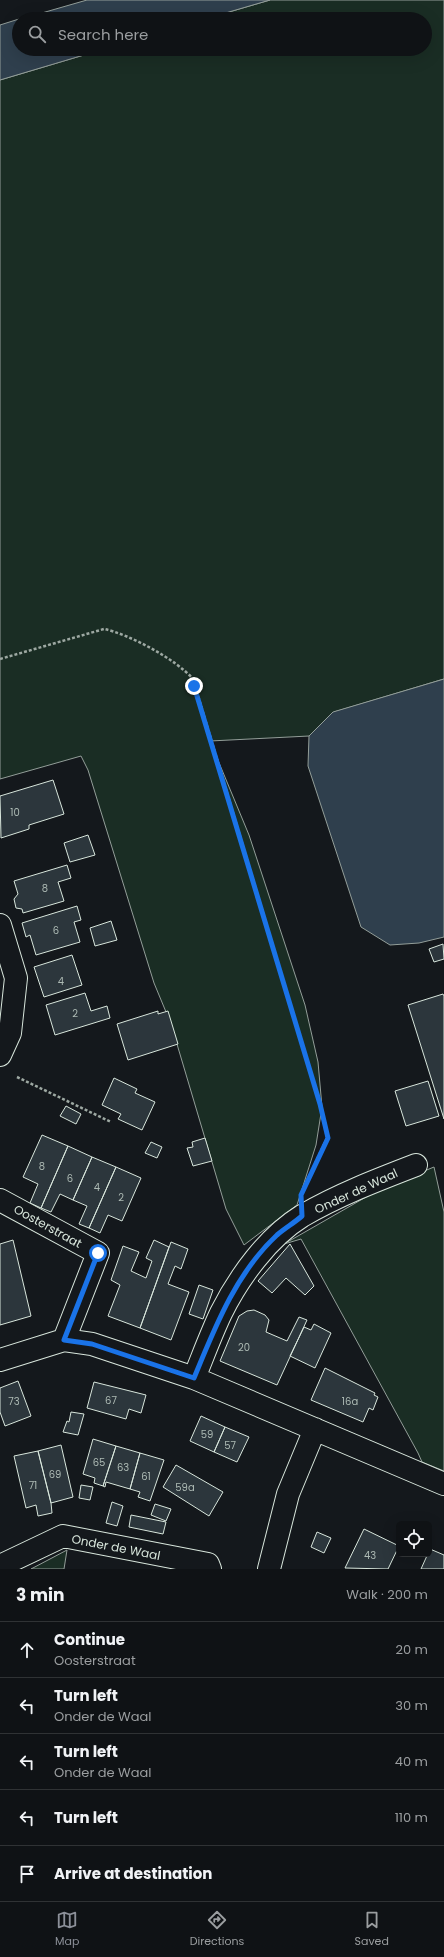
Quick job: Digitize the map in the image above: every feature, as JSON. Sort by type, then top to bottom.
[{"type":"street","points":[[0,925],[16,978],[10,1034],[0,1054]]},
{"type":"street","name":"Onder de Waal","points":[[194,1378],[221,1312],[247,1270],[277,1235],[302,1216],[359,1187],[416,1165]]},
{"type":"street","name":"Oosterstraat","points":[[0,1200],[98,1253],[64,1340]]},
{"type":"street","points":[[0,1360],[64,1340],[92,1344],[194,1378],[444,1484]]},
{"type":"street","points":[[268,1569],[288,1494],[315,1429]]},
{"type":"street","name":"Onder de Waal","points":[[0,1566],[63,1536],[208,1564],[210,1569]]},
{"type":"path","points":[[0,659],[104,629],[120,632],[184,669],[193,679],[318,1096],[328,1138],[301,1195],[302,1216]]},
{"type":"path","points":[[14,1076],[111,1122]]},
{"type":"green space","points":[[270,0],[444,0],[444,679],[334,712],[309,736],[210,741],[249,835],[305,1005],[318,1062],[322,1107],[316,1145],[297,1205],[244,1245],[226,1209],[171,1024],[154,983],[88,770],[81,756],[0,779],[0,80],[81,56],[432,56],[432,12],[229,12]]},
{"type":"green space","points":[[434,1167],[444,1212],[444,1471],[422,1462],[301,1239],[284,1244],[380,1189]]},
{"type":"green space","points":[[67,1550],[64,1569],[31,1569]]},
{"type":"water","points":[[87,0],[270,0],[229,12],[45,12]]},
{"type":"water","points":[[12,21],[12,56],[81,56],[0,80],[0,25]]},
{"type":"water","points":[[444,679],[444,937],[419,943],[390,945],[361,927],[308,766],[309,736],[333,712]]},
{"type":"building","points":[[53,780],[64,814],[29,825],[29,829],[1,838],[0,796]]},
{"type":"building","points":[[88,835],[95,855],[70,862],[64,843]]},
{"type":"building","points":[[67,865],[71,878],[58,882],[64,901],[23,913],[22,909],[16,908],[14,899],[18,894],[14,881]]},
{"type":"building","points":[[77,906],[81,920],[74,922],[80,942],[36,955],[30,935],[26,937],[22,923]]},
{"type":"building","points":[[111,921],[117,940],[95,946],[90,928]]},
{"type":"building","points":[[443,944],[444,959],[434,962],[429,949]]},
{"type":"building","points":[[72,955],[82,985],[44,997],[34,967]]},
{"type":"building","points":[[85,993],[91,1011],[107,1006],[110,1018],[55,1035],[46,1005]]},
{"type":"building","points":[[443,994],[444,996],[444,1119],[408,1005]]},
{"type":"building","points":[[158,1011],[158,1014],[168,1011],[178,1044],[128,1060],[117,1024]]},
{"type":"building","points":[[114,1078],[137,1089],[135,1093],[155,1102],[142,1130],[118,1119],[121,1114],[102,1105]]},
{"type":"building","points":[[428,1081],[439,1116],[406,1126],[395,1091]]},
{"type":"building","points":[[66,1106],[81,1114],[76,1124],[60,1116]]},
{"type":"building","points":[[42,1135],[68,1146],[41,1208],[30,1203],[38,1184],[23,1177]]},
{"type":"building","points":[[205,1138],[212,1161],[193,1166],[187,1148],[193,1147],[192,1142]]},
{"type":"building","points":[[151,1142],[162,1147],[157,1158],[145,1153]]},
{"type":"building","points":[[68,1146],[92,1157],[73,1200],[60,1194],[51,1212],[41,1208]]},
{"type":"building","points":[[92,1157],[116,1167],[89,1228],[79,1224],[87,1206],[73,1200]]},
{"type":"building","points":[[116,1167],[141,1178],[122,1221],[108,1215],[100,1233],[89,1228]]},
{"type":"building","points":[[13,1240],[31,1316],[0,1325],[0,1244]]},
{"type":"building","points":[[154,1240],[169,1247],[140,1328],[108,1316],[120,1285],[111,1280],[123,1246],[139,1252],[131,1271],[146,1278],[152,1261],[146,1258]]},
{"type":"building","points":[[171,1242],[188,1249],[181,1269],[175,1266],[168,1284],[189,1292],[171,1340],[140,1328]]},
{"type":"building","points":[[290,1244],[314,1286],[305,1295],[286,1278],[272,1293],[258,1281]]},
{"type":"building","points":[[199,1285],[213,1290],[203,1319],[189,1314]]},
{"type":"building","points":[[254,1310],[265,1315],[269,1320],[266,1332],[287,1341],[299,1317],[307,1320],[277,1385],[220,1361],[239,1316],[247,1311]]},
{"type":"building","points":[[314,1324],[331,1333],[315,1368],[290,1356],[304,1327],[311,1330]]},
{"type":"building","points":[[325,1368],[375,1393],[374,1395],[378,1397],[373,1410],[369,1408],[363,1422],[311,1400]]},
{"type":"building","points":[[18,1381],[31,1416],[5,1426],[0,1412],[0,1388]]},
{"type":"building","points":[[94,1382],[146,1395],[141,1413],[129,1409],[126,1419],[87,1408]]},
{"type":"building","points":[[71,1412],[84,1414],[78,1435],[63,1432],[67,1421],[69,1422]]},
{"type":"building","points":[[201,1416],[225,1427],[214,1452],[190,1441]]},
{"type":"building","points":[[225,1427],[249,1437],[237,1462],[214,1452]]},
{"type":"building","points":[[93,1439],[116,1446],[103,1486],[94,1483],[95,1478],[83,1474]]},
{"type":"building","points":[[61,1445],[73,1497],[51,1503],[38,1451]]},
{"type":"building","points":[[116,1446],[140,1453],[130,1489],[106,1482],[105,1487],[103,1486]]},
{"type":"building","points":[[38,1451],[51,1503],[52,1513],[38,1516],[36,1505],[26,1508],[14,1456]]},
{"type":"building","points":[[140,1453],[164,1460],[150,1501],[138,1497],[140,1492],[130,1489]]},
{"type":"building","points":[[176,1465],[223,1492],[209,1516],[163,1487]]},
{"type":"building","points":[[81,1485],[93,1487],[90,1500],[79,1498]]},
{"type":"building","points":[[112,1502],[123,1506],[117,1526],[106,1523]]},
{"type":"building","points":[[155,1504],[171,1509],[166,1521],[151,1515]]},
{"type":"building","points":[[131,1515],[166,1522],[163,1534],[129,1527]]},
{"type":"building","points":[[364,1529],[396,1545],[396,1552],[388,1569],[345,1568]]},
{"type":"building","points":[[317,1532],[331,1538],[324,1553],[311,1547]]},
{"type":"building","points":[[432,1550],[444,1555],[444,1569],[421,1569],[426,1557],[432,1557]]},
{"type":"route","points":[[98,1253],[64,1340],[92,1344],[194,1378],[221,1312],[247,1270],[277,1235],[302,1216],[301,1195],[328,1138],[320,1104],[202,706],[194,686]]}]
